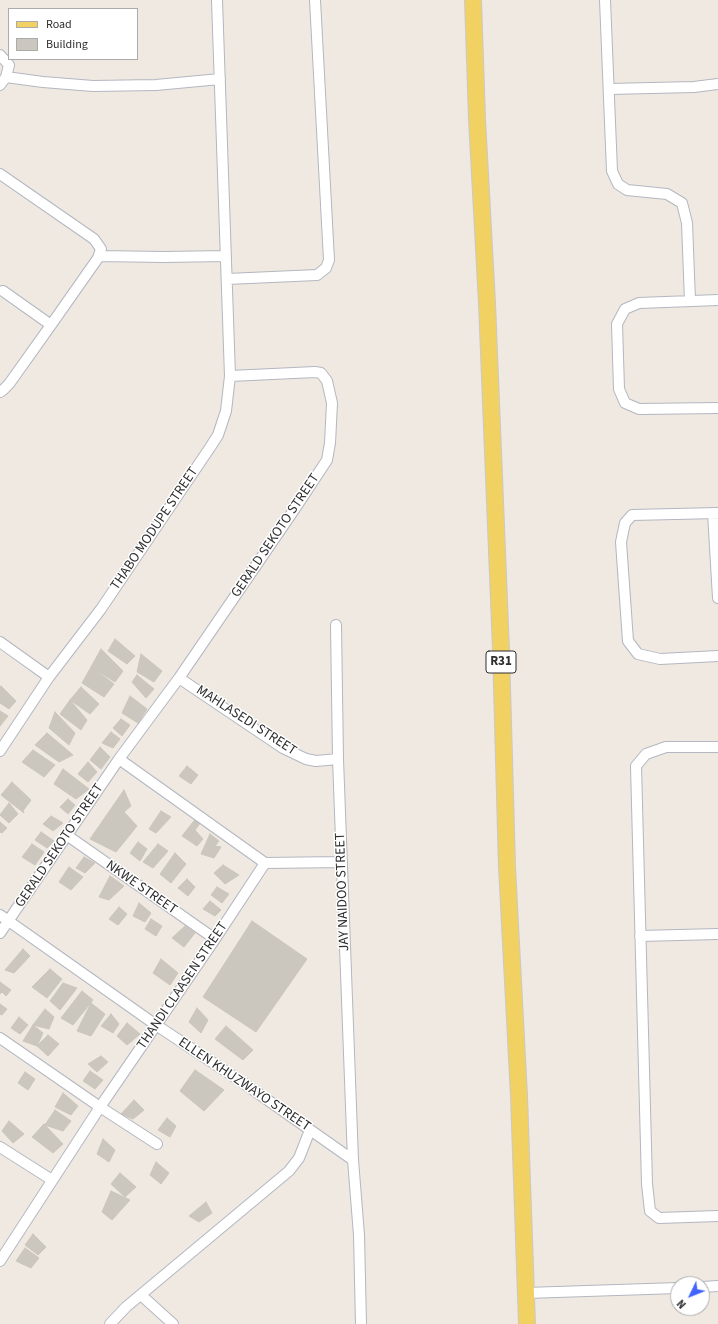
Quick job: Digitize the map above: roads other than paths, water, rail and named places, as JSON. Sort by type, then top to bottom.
[{"type":"main road","name":"R31","points":[[473,0],[477,119],[488,334],[501,657],[507,867],[519,1096],[527,1324]]},
{"type":"street","name":"THABO MODUPE STREET","points":[[0,751],[49,677],[101,609],[211,446],[218,435],[226,411],[230,376],[217,0]]},
{"type":"street","points":[[227,279],[317,275],[326,268],[329,260],[315,0]]},
{"type":"street","points":[[605,0],[612,171],[618,184],[627,190],[667,194],[682,203],[687,222],[690,301]]},
{"type":"street","points":[[0,55],[9,65],[6,76],[0,85]]},
{"type":"street","points":[[6,76],[43,82],[93,86],[156,85],[220,80]]},
{"type":"street","points":[[609,89],[694,87],[718,84]]},
{"type":"street","points":[[0,174],[94,239],[101,249],[99,257],[51,325],[9,384],[0,392]]},
{"type":"street","points":[[99,257],[226,256]]},
{"type":"street","points":[[3,290],[51,325]]},
{"type":"street","points":[[718,300],[639,303],[625,309],[617,324],[619,389],[625,403],[639,410],[718,408]]},
{"type":"street","name":"GERALD SEKOTO STREET","points":[[0,933],[4,918],[68,836],[120,759],[179,678],[321,471],[327,460],[330,443],[332,403],[327,381],[321,373],[230,376]]},
{"type":"street","points":[[718,598],[716,513],[632,514],[624,523],[621,542],[628,641],[638,654],[660,659],[718,656]]},
{"type":"street","name":"JAY NAIDOO STREET","points":[[336,625],[338,759],[353,1160]]},
{"type":"street","points":[[0,642],[49,677]]},
{"type":"street","name":"MAHLASEDI STREET","points":[[179,678],[283,748],[306,759],[338,759]]},
{"type":"street","points":[[718,747],[666,747],[646,754],[636,766],[646,1184],[650,1211],[659,1218],[718,1216]]},
{"type":"street","points":[[120,759],[265,863],[342,862]]},
{"type":"street","name":"NKWE STREET","points":[[68,836],[215,939]]},
{"type":"street","name":"THANDI CLAASEN STREET","points":[[0,1261],[100,1107],[265,863]]},
{"type":"street","name":"ELLEN KHUZWAYO STREET","points":[[4,918],[156,1026],[242,1082],[353,1160]]},
{"type":"street","points":[[640,936],[718,934]]},
{"type":"street","points":[[0,1038],[100,1107],[157,1144]]},
{"type":"street","points":[[110,1324],[126,1307],[294,1165],[299,1158],[310,1130]]},
{"type":"street","points":[[0,1148],[52,1180]]},
{"type":"street","points":[[353,1160],[359,1235],[361,1324]]},
{"type":"street","points":[[526,1293],[670,1288]]},
{"type":"street","points":[[141,1295],[174,1324]]}]
